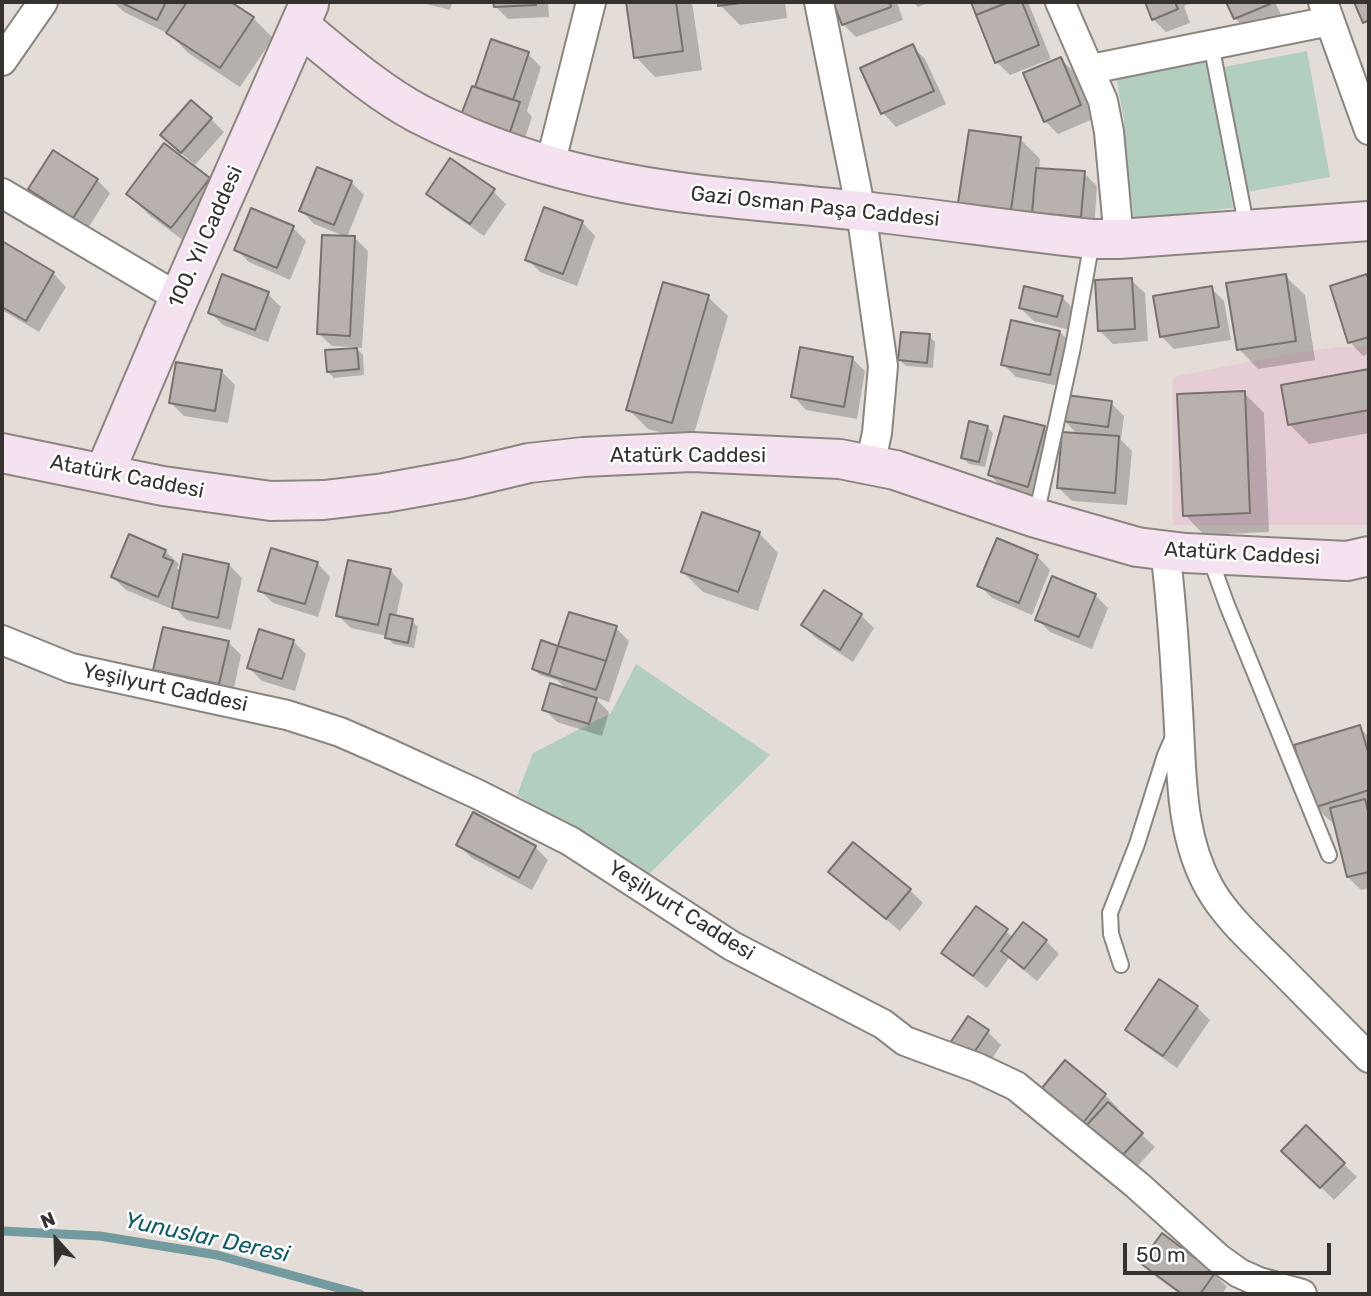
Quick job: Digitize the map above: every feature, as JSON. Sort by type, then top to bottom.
[{"type":"street","points":[[2,61],[43,2]]},
{"type":"street","points":[[550,165],[591,2]]},
{"type":"street","points":[[819,2],[862,211],[883,366],[877,433],[870,465]]},
{"type":"street","points":[[1060,2],[1091,69],[1107,117],[1106,239]]},
{"type":"street","name":"Gazi Osman Paşa Caddesi","points":[[303,11],[387,94],[418,113],[457,132],[550,165],[620,183],[1106,239],[1369,221]]},
{"type":"street","name":"100. Yıl Caddesi","points":[[104,474],[303,11]]},
{"type":"street","points":[[1091,69],[1211,44],[1327,12],[1369,130]]},
{"type":"street","points":[[2,193],[179,298]]},
{"type":"street","name":"Atatürk Caddesi","points":[[2,453],[230,497],[271,501],[324,500],[384,493],[529,463],[632,453],[692,452],[840,459],[895,470],[1036,518],[1137,547],[1346,561],[1369,556]]},
{"type":"street","points":[[1165,550],[1172,610],[1188,834],[1194,853],[1210,888],[1248,936],[1369,1058]]},
{"type":"street","name":"Yeşilyurt Caddesi","points":[[2,640],[71,668],[241,704],[317,724],[477,794],[570,841],[732,946],[883,1024],[905,1041],[978,1068],[1016,1086],[1138,1185],[1218,1258],[1249,1278],[1302,1294]]},
{"type":"lane","points":[[1211,44],[1247,230]]},
{"type":"lane","points":[[1036,518],[1073,347],[1106,239]]},
{"type":"lane","points":[[1208,553],[1329,855]]},
{"type":"lane","points":[[1121,965],[1111,934],[1110,913],[1137,844],[1165,755],[1179,724]]},
{"type":"shaded area","points":[[1337,347],[1369,347],[1369,525],[1173,525],[1173,377]]},
{"type":"green space","points":[[1307,51],[1330,177],[1247,192],[1224,67]]},
{"type":"green space","points":[[1206,61],[1233,208],[1134,219],[1124,120],[1116,77]]},
{"type":"green space","points":[[636,664],[770,755],[647,876],[517,795],[533,753],[611,713]]},
{"type":"building","points":[[120,2],[166,2],[157,20]]},
{"type":"building","points":[[187,2],[231,2],[254,17],[220,68],[166,33]]},
{"type":"building","points":[[493,2],[536,2],[536,5],[494,7]]},
{"type":"building","points":[[626,2],[676,2],[683,51],[634,58]]},
{"type":"building","points":[[718,2],[748,2],[718,6]]},
{"type":"building","points":[[833,2],[890,2],[891,7],[842,25]]},
{"type":"building","points":[[971,2],[1009,2],[976,15]]},
{"type":"building","points":[[1009,2],[1022,2],[1039,45],[995,63],[976,15]]},
{"type":"building","points":[[1145,2],[1175,2],[1178,9],[1152,20]]},
{"type":"building","points":[[1226,2],[1269,2],[1270,4],[1234,19]]},
{"type":"building","points":[[1354,2],[1369,2],[1369,20],[1363,23]]},
{"type":"building","points":[[491,39],[529,52],[513,100],[475,87]]},
{"type":"building","points":[[913,44],[934,91],[881,114],[860,68]]},
{"type":"building","points":[[1061,57],[1081,105],[1044,122],[1023,73]]},
{"type":"building","points":[[472,86],[520,102],[510,132],[461,115]]},
{"type":"building","points":[[191,100],[212,118],[181,153],[160,135]]},
{"type":"building","points":[[969,130],[1021,137],[1011,210],[958,203]]},
{"type":"building","points":[[164,143],[210,178],[171,228],[126,194]]},
{"type":"building","points":[[53,150],[98,179],[73,218],[28,189]]},
{"type":"building","points":[[450,158],[495,189],[470,224],[426,194]]},
{"type":"building","points":[[317,167],[352,181],[334,225],[299,211]]},
{"type":"building","points":[[1036,168],[1085,171],[1081,217],[1032,213]]},
{"type":"building","points":[[544,207],[583,221],[563,274],[525,260]]},
{"type":"building","points":[[251,208],[294,226],[277,268],[234,250]]},
{"type":"building","points":[[322,235],[355,236],[350,336],[317,334]]},
{"type":"building","points":[[2,241],[54,272],[26,321],[2,307]]},
{"type":"building","points":[[222,274],[269,292],[255,330],[208,313]]},
{"type":"building","points":[[1286,274],[1296,341],[1237,350],[1226,283]]},
{"type":"building","points":[[1367,274],[1369,337],[1348,343],[1330,286]]},
{"type":"building","points":[[1132,278],[1135,329],[1098,331],[1095,280]]},
{"type":"building","points":[[663,282],[709,295],[672,423],[626,410]]},
{"type":"building","points":[[1024,286],[1063,296],[1057,317],[1019,308]]},
{"type":"building","points":[[1212,286],[1219,327],[1160,337],[1153,296]]},
{"type":"building","points":[[1011,320],[1060,331],[1050,375],[1001,365]]},
{"type":"building","points":[[901,332],[930,334],[927,363],[898,360]]},
{"type":"building","points":[[800,347],[853,357],[844,407],[791,397]]},
{"type":"building","points":[[357,348],[359,369],[327,372],[325,350]]},
{"type":"building","points":[[176,362],[222,370],[215,411],[169,403]]},
{"type":"building","points":[[1369,369],[1369,410],[1288,425],[1281,385]]},
{"type":"building","points":[[1245,391],[1250,513],[1183,516],[1177,394]]},
{"type":"building","points":[[1066,395],[1112,401],[1108,427],[1062,421]]},
{"type":"building","points":[[1004,416],[1045,426],[1028,487],[988,475]]},
{"type":"building","points":[[969,421],[988,426],[979,462],[961,458]]},
{"type":"building","points":[[1062,432],[1119,436],[1115,493],[1057,488]]},
{"type":"building","points":[[702,512],[760,532],[738,592],[681,572]]},
{"type":"building","points":[[129,534],[166,550],[163,557],[173,561],[158,597],[111,577]]},
{"type":"building","points":[[997,538],[1038,555],[1019,603],[977,586]]},
{"type":"building","points":[[271,548],[318,562],[305,604],[258,591]]},
{"type":"building","points":[[183,554],[229,564],[218,618],[172,608]]},
{"type":"building","points":[[348,560],[391,569],[378,625],[336,616]]},
{"type":"building","points":[[1052,576],[1096,594],[1079,637],[1035,620]]},
{"type":"building","points":[[824,590],[862,614],[840,650],[801,625]]},
{"type":"building","points":[[569,612],[617,626],[606,661],[558,646]]},
{"type":"building","points":[[390,614],[413,619],[408,643],[385,638]]},
{"type":"building","points":[[163,627],[229,641],[219,684],[153,670]]},
{"type":"building","points":[[259,629],[294,640],[282,679],[247,668]]},
{"type":"building","points":[[541,640],[558,646],[549,675],[532,669]]},
{"type":"building","points":[[558,646],[606,661],[596,690],[549,675]]},
{"type":"building","points":[[550,683],[597,698],[589,724],[542,710]]},
{"type":"building","points":[[1360,725],[1369,755],[1369,790],[1313,808],[1294,745]]},
{"type":"building","points":[[1365,799],[1369,815],[1369,872],[1347,877],[1330,808]]},
{"type":"building","points":[[473,812],[536,846],[519,878],[456,845]]},
{"type":"building","points":[[853,842],[911,889],[886,919],[828,872]]},
{"type":"building","points":[[976,906],[1008,929],[973,976],[941,953]]},
{"type":"building","points":[[1023,922],[1047,940],[1024,969],[1001,951]]},
{"type":"building","points":[[1159,979],[1198,1006],[1163,1056],[1125,1030]]},
{"type":"building","points":[[968,1016],[989,1030],[969,1060],[948,1046]]},
{"type":"building","points":[[1065,1060],[1106,1094],[1079,1128],[1037,1094]]},
{"type":"building","points":[[1108,1102],[1143,1133],[1119,1159],[1084,1128]]},
{"type":"building","points":[[1306,1125],[1345,1163],[1320,1188],[1281,1151]]},
{"type":"building","points":[[1162,1233],[1215,1273],[1200,1294],[1182,1294],[1140,1263]]},
{"type":"waterway","name":"Yunuslar Deresi","points":[[2,1231],[100,1236],[217,1255],[360,1294]]}]
